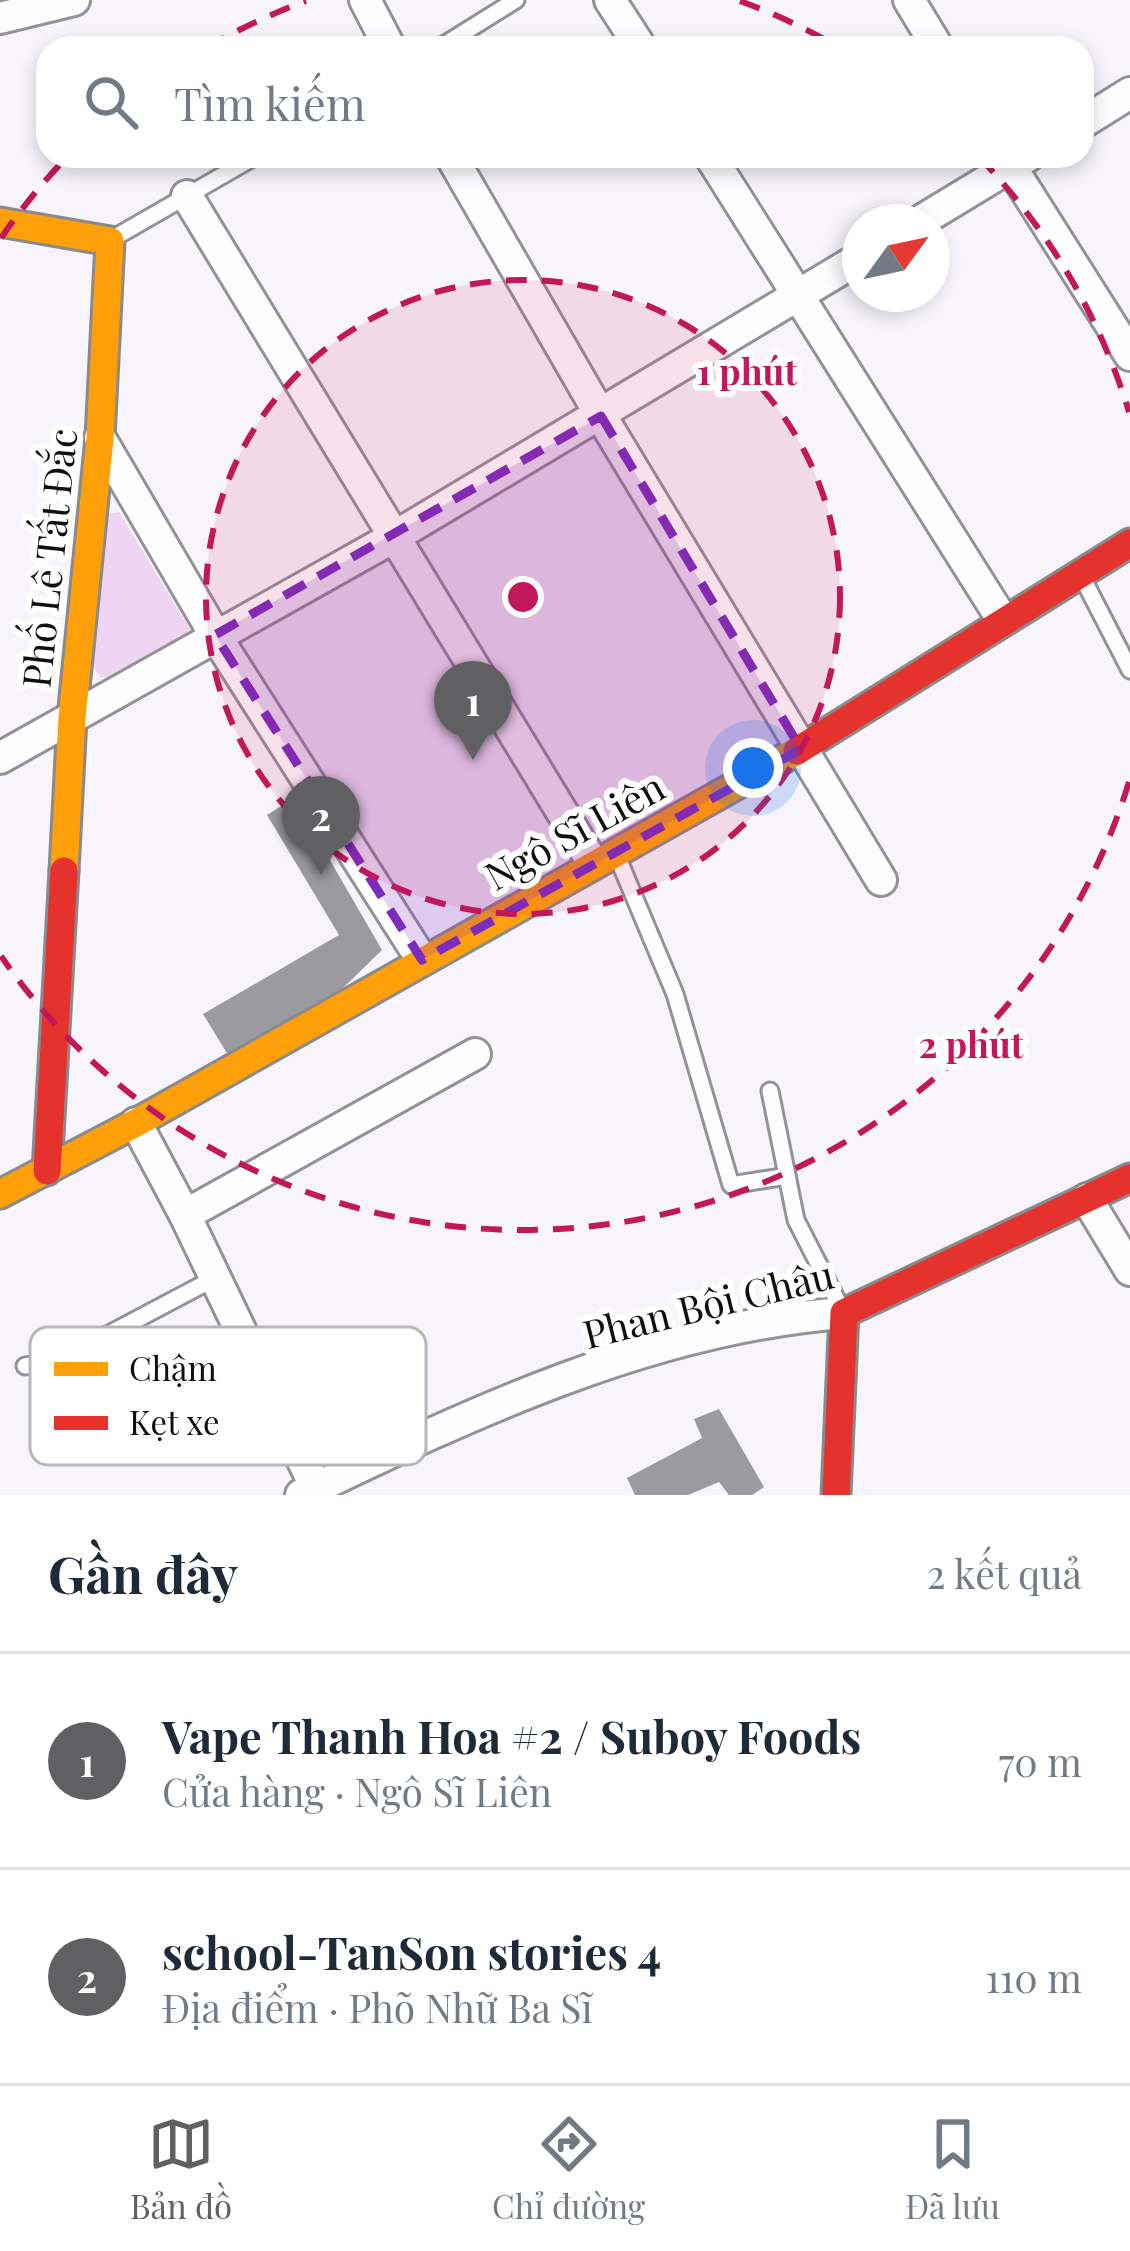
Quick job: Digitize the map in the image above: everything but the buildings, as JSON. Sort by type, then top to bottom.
[{"type":"street","points":[[0,19],[74,0]]},
{"type":"street","points":[[365,0],[384,36]]},
{"type":"street","points":[[610,0],[632,36]]},
{"type":"street","points":[[909,0],[931,36]]},
{"type":"street","points":[[1094,116],[1130,93]]},
{"type":"street","points":[[458,168],[601,416],[881,880]]},
{"type":"street","points":[[718,168],[1002,619]]},
{"type":"street","points":[[947,204],[1002,168]]},
{"type":"street","points":[[1019,168],[1130,356]]},
{"type":"street","points":[[187,196],[394,537],[605,858]]},
{"type":"street","points":[[0,222],[110,241]]},
{"type":"street","name":"Phố Lê Tất Đắc","points":[[47,1171],[72,718],[100,438],[110,241]]},
{"type":"street","points":[[0,758],[394,537],[842,269]]},
{"type":"street","points":[[100,438],[215,635],[422,960]]},
{"type":"street","name":"Ngô Sĩ Liên","points":[[0,1194],[136,1123],[801,748],[1130,543]]},
{"type":"street","points":[[185,1215],[475,1054]]},
{"type":"street","points":[[136,1123],[237,1327]]},
{"type":"street","name":"Phan Bội Châu","points":[[426,1438],[596,1368],[756,1323],[844,1313],[1130,1178]]},
{"type":"street","points":[[1088,1199],[1130,1270]]},
{"type":"street","points":[[836,1495],[844,1313]]},
{"type":"street","name":"Phan Bội Châu","points":[[309,1491],[367,1465]]},
{"type":"lane","points":[[458,36],[516,0]]},
{"type":"lane","points":[[110,241],[235,168]]},
{"type":"lane","points":[[1080,572],[1130,670]]},
{"type":"lane","points":[[605,858],[675,994],[731,1185],[787,1176]]},
{"type":"lane","points":[[770,1091],[796,1220],[844,1313]]},
{"type":"lane","points":[[123,1327],[215,1278]]},
{"type":"lane","points":[[25,1366],[30,1365]]},
{"type":"highlighted area","points":[[601,416],[801,749],[422,960],[215,635]]},
{"type":"shaded area","points":[[119,512],[191,631],[113,678],[100,677],[92,664],[108,514]]},
{"type":"traffic: slow","points":[[0,222],[110,241],[100,438],[72,718],[64,871]]},
{"type":"traffic: slow","points":[[0,1194],[136,1123],[797,751]]},
{"type":"traffic: jam","points":[[797,751],[1130,543]]},
{"type":"traffic: jam","points":[[47,1171],[64,871]]},
{"type":"traffic: jam","points":[[836,1495],[844,1313],[1130,1178]]},
{"type":"place","name":"Vape Thanh Hoa #2 / Suboy Foods","points":[[473,760]]},
{"type":"place","name":"school-TanSon stories 4","points":[[321,875]]}]
